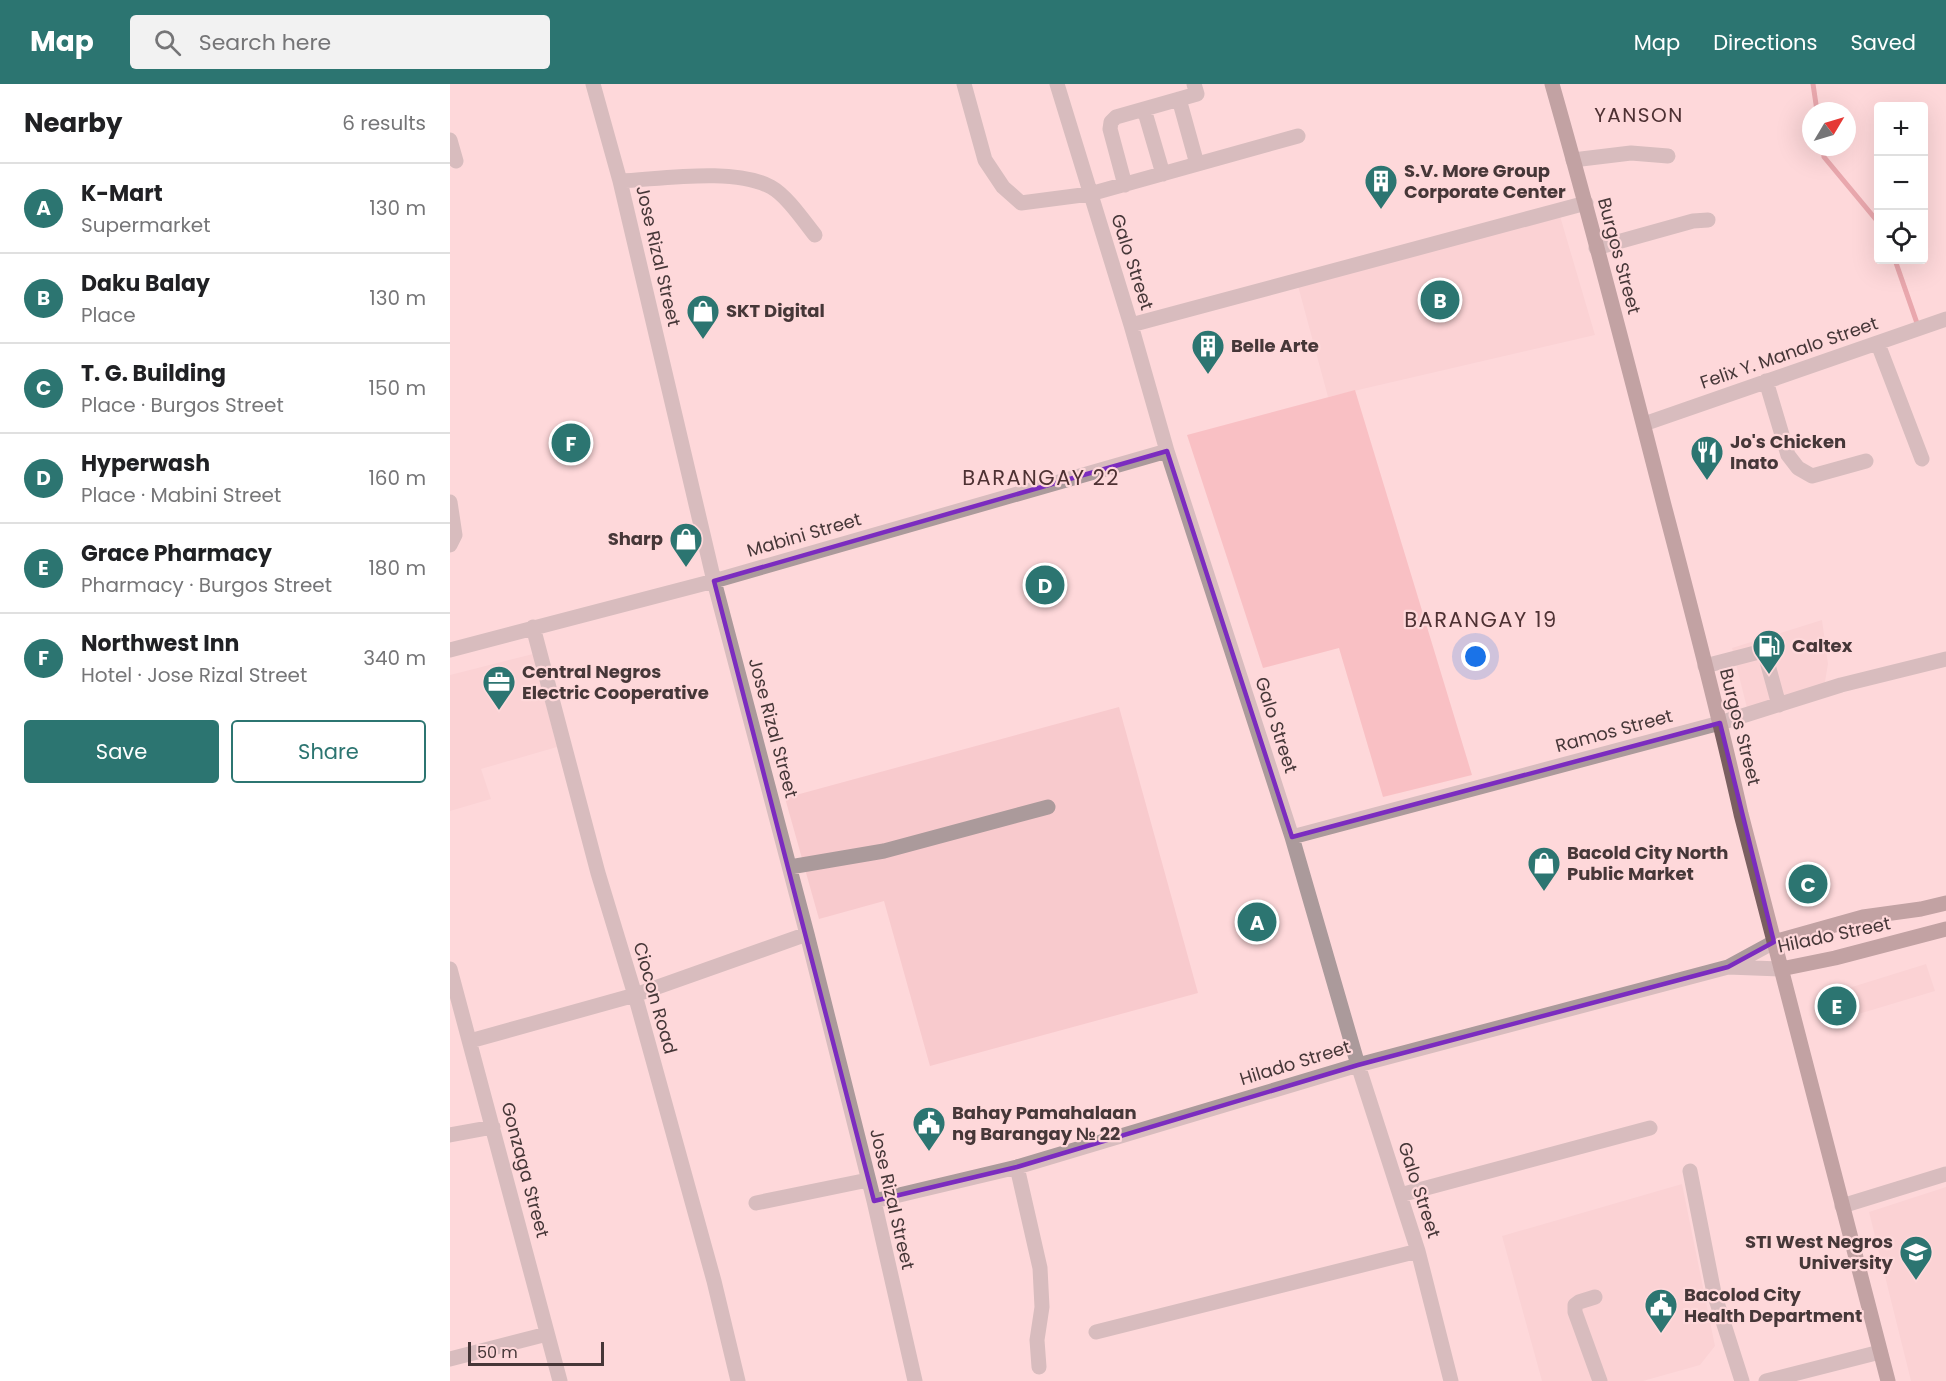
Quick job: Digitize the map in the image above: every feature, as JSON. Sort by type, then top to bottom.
[{"type":"main road","name":"Burgos Street","points":[[1551,84],[1586,203],[1644,424],[1741,814],[1888,1381]]},
{"type":"main road","name":"Hilado Street","points":[[1774,942],[1863,917],[1946,903]]},
{"type":"main road","points":[[1921,909],[1926,934]]},
{"type":"main road","name":"Hilado Street","points":[[1781,969],[1835,958],[1946,929]]},
{"type":"street","name":"Jose Rizal Street","points":[[593,84],[620,181],[714,581],[790,867],[874,1201],[915,1381]]},
{"type":"street","points":[[964,84],[985,160],[1003,187],[1021,203],[1090,194],[1298,136]]},
{"type":"street","name":"Galo Street","points":[[1056,84],[1131,325],[1167,451],[1292,837],[1358,1065],[1418,1251],[1451,1381]]},
{"type":"street","points":[[1125,185],[1110,129],[1111,122],[1116,117],[1197,94],[1194,84]]},
{"type":"street","points":[[1179,99],[1197,164]]},
{"type":"street","points":[[1144,109],[1163,174]]},
{"type":"street","points":[[450,140],[456,161]]},
{"type":"street","points":[[1573,160],[1631,153],[1668,156]]},
{"type":"street","points":[[620,181],[731,176],[751,179],[773,188],[796,211],[815,235]]},
{"type":"street","points":[[1131,325],[1586,203]]},
{"type":"street","points":[[1596,248],[1694,221],[1707,220]]},
{"type":"street","name":"Felix Y. Manalo Street","points":[[1644,424],[1946,319]]},
{"type":"street","points":[[1878,344],[1922,459]]},
{"type":"street","points":[[1766,381],[1788,455],[1798,468],[1812,476],[1866,461]]},
{"type":"street","name":"Mabini Street","points":[[450,650],[714,581],[1167,451]]},
{"type":"street","points":[[450,502],[455,536],[450,545]]},
{"type":"street","name":"Ciocon Road","points":[[534,627],[598,873],[635,994],[714,1281],[738,1381]]},
{"type":"street","points":[[1705,666],[1759,652],[1765,654],[1779,705]]},
{"type":"street","name":"Ramos Street","points":[[1292,837],[1720,723],[1841,685],[1946,659]]},
{"type":"street","points":[[790,867],[884,851],[1048,807]]},
{"type":"street","points":[[470,1041],[635,994],[807,934]]},
{"type":"street","name":"Hilado Street","points":[[874,1201],[1017,1167],[1358,1065],[1728,966],[1774,942]]},
{"type":"street","name":"Hilado Street","points":[[1728,966],[1781,969]]},
{"type":"street","name":"Gonzaga Street","points":[[450,969],[560,1381]]},
{"type":"street","points":[[450,1135],[493,1126]]},
{"type":"street","points":[[1400,1195],[1650,1128]]},
{"type":"street","points":[[1017,1167],[1040,1268],[1042,1307],[1037,1340],[1039,1367]]},
{"type":"street","points":[[1690,1171],[1714,1293],[1742,1381]]},
{"type":"street","points":[[1842,1206],[1946,1174]]},
{"type":"street","points":[[756,1203],[868,1180]]},
{"type":"street","points":[[1096,1332],[1418,1251]]},
{"type":"street","points":[[1595,1297],[1579,1302],[1575,1305],[1575,1312],[1600,1381]]},
{"type":"street","points":[[450,1359],[547,1334]]},
{"type":"street","points":[[1766,1381],[1880,1352]]},
{"type":"highlighted area","points":[[1167,451],[1292,837],[1720,723],[1774,942],[1728,967],[1358,1065],[1017,1167],[874,1201],[714,581]]},
{"type":"shaded area","points":[[1560,216],[1595,335],[1328,397],[1298,286]]},
{"type":"shaded area","points":[[1355,390],[1472,775],[1383,797],[1339,648],[1263,668],[1187,435]]},
{"type":"shaded area","points":[[1822,620],[1828,664],[1824,688],[1747,708],[1732,648]]},
{"type":"shaded area","name":"Central Negros Electric Cooperative","points":[[533,654],[557,747],[481,769],[491,799],[450,811],[450,675]]},
{"type":"shaded area","points":[[1119,707],[1198,993],[930,1066],[884,901],[819,919],[785,798]]},
{"type":"shaded area","points":[[1926,964],[1935,991],[1832,1022],[1823,996]]},
{"type":"shaded area","points":[[1682,1184],[1715,1346],[1700,1365],[1643,1381],[1542,1381],[1502,1236]]},
{"type":"shaded area","name":"STI West Negros University","points":[[1946,1187],[1946,1381],[1911,1381],[1869,1212]]},
{"type":"waterway","points":[[1813,84],[1816,102]]},
{"type":"waterway","points":[[1824,156],[1874,217]]},
{"type":"waterway","points":[[1896,264],[1918,326]]},
{"type":"place","name":"S.V. More Group Corporate Center","points":[[1381,210]]},
{"type":"place","name":"Daku Balay","points":[[1440,300]]},
{"type":"place","name":"SKT Digital","points":[[703,340]]},
{"type":"place","name":"Belle Arte","points":[[1208,375]]},
{"type":"place","name":"Northwest Inn","points":[[571,443]]},
{"type":"place","name":"Jo's Chicken Inato","points":[[1707,481]]},
{"type":"place","name":"Sharp","points":[[686,568]]},
{"type":"place","name":"Hyperwash","points":[[1045,585]]},
{"type":"place","name":"Caltex","points":[[1769,675]]},
{"type":"place","name":"Central Negros Electric Cooperative","points":[[499,711]]},
{"type":"place","name":"T. G. Building","points":[[1808,884]]},
{"type":"place","name":"Bacold City North Public Market","points":[[1544,892]]},
{"type":"place","name":"K-Mart","points":[[1257,922]]},
{"type":"place","name":"Grace Pharmacy","points":[[1837,1006]]},
{"type":"place","name":"Bahay Pamahalaan ng Barangay № 22","points":[[929,1152]]},
{"type":"place","name":"STI West Negros University","points":[[1916,1281]]},
{"type":"place","name":"Bacolod City Health Department","points":[[1661,1334]]},
{"type":"district","name":"YANSON","points":[[1639,115]]},
{"type":"district","name":"BARANGAY 22","points":[[1041,478]]},
{"type":"district","name":"BARANGAY 19","points":[[1481,620]]}]
